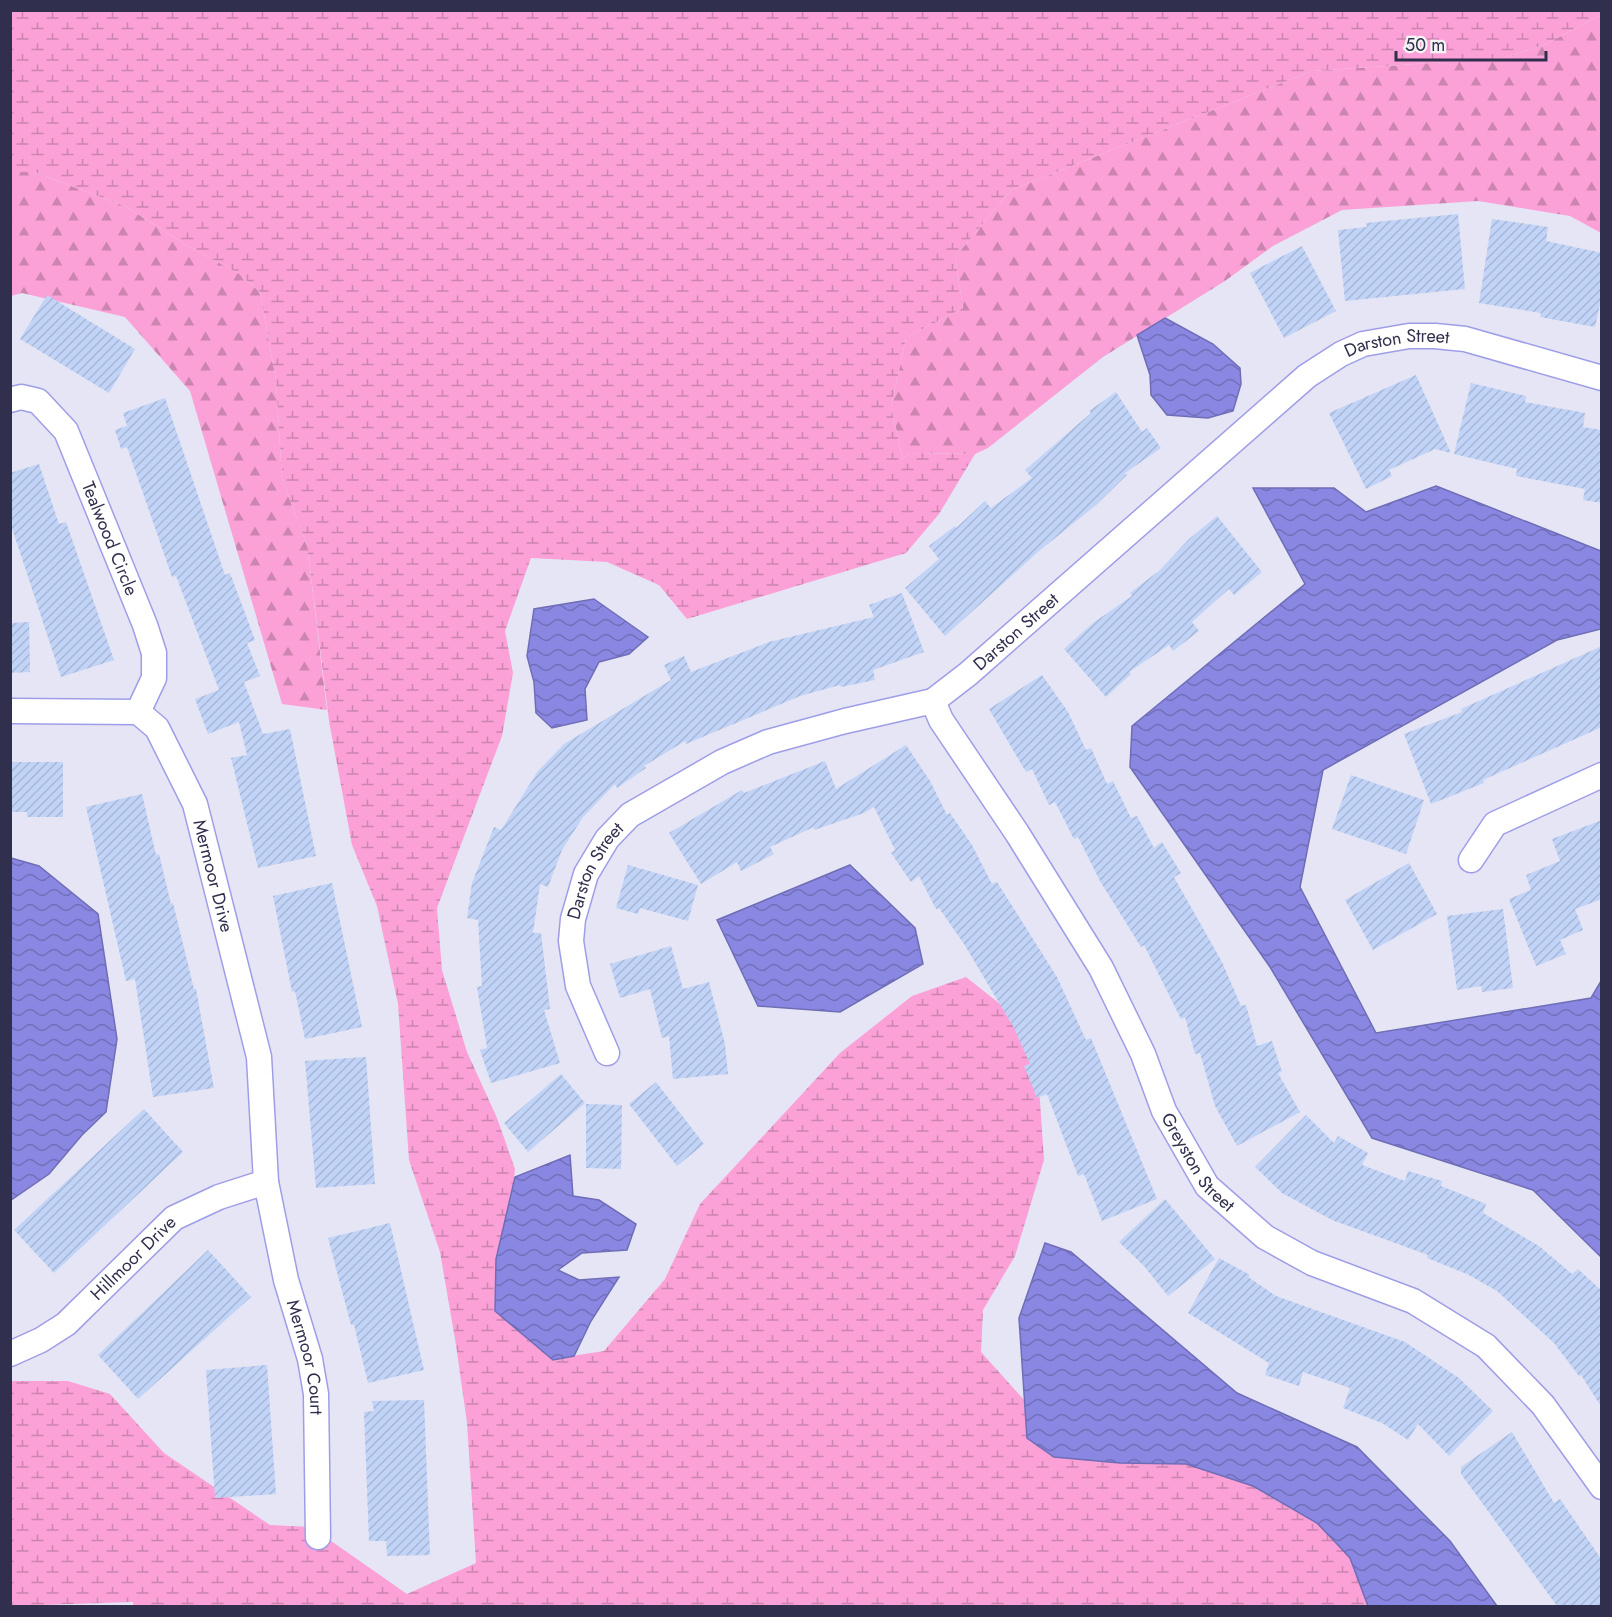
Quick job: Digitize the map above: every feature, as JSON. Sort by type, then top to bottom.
[{"type":"street","name":"Darston Street","points":[[607,1053],[578,986],[571,940],[573,919],[586,874],[607,839],[630,815],[722,762],[768,742],[846,721],[933,702],[968,674],[1307,376],[1341,354],[1363,344],[1409,336],[1465,339],[1602,378]]},
{"type":"street","name":"Tealwood Circle","points":[[10,399],[21,397],[38,401],[66,431],[81,465],[154,653],[154,678],[138,712]]},
{"type":"street","name":"Greyston Street","points":[[933,702],[942,720],[1017,833],[1101,968],[1143,1054],[1164,1111],[1207,1186],[1265,1237],[1312,1263],[1413,1301],[1486,1346],[1543,1405],[1602,1486]]},
{"type":"street","points":[[10,711],[138,712]]},
{"type":"street","name":"Mermoor Drive","points":[[138,712],[157,728],[195,804],[259,1057],[266,1182]]},
{"type":"street","points":[[1472,861],[1495,824],[1602,775]]},
{"type":"street","name":"Hillmoor Drive","points":[[10,1354],[41,1340],[66,1324],[174,1218],[219,1197],[266,1182]]},
{"type":"street","name":"Mermoor Court","points":[[266,1182],[286,1280],[310,1359],[316,1394],[318,1537]]},
{"type":"green space","points":[[11,11],[1601,11],[1601,15],[1544,45],[1504,58],[1312,71],[1011,190],[955,257],[963,308],[906,338],[891,407],[903,459],[909,453],[975,454],[939,514],[906,553],[687,619],[659,585],[607,562],[531,558],[505,631],[513,673],[502,736],[437,908],[442,970],[467,1052],[497,1118],[515,1169],[512,1195],[553,1359],[604,1351],[665,1279],[700,1204],[840,1053],[912,996],[966,977],[1014,1015],[1039,1087],[1044,1160],[1015,1256],[983,1310],[981,1352],[1025,1401],[1027,1438],[1054,1457],[1120,1463],[1186,1464],[1253,1486],[1317,1523],[1350,1558],[1368,1606],[134,1606],[133,1602],[11,1606],[11,1381],[68,1381],[110,1394],[164,1453],[270,1525],[311,1527],[407,1594],[476,1563],[467,1423],[456,1345],[440,1252],[409,1160],[398,1004],[377,906],[352,845],[329,721],[307,545],[282,479],[276,380],[260,292],[238,273],[186,245],[127,207],[34,172],[11,172]]},
{"type":"green space","points":[[1601,15],[1601,233],[1570,216],[1478,201],[1342,210],[1273,246],[1225,281],[1103,357],[988,448],[975,454],[909,453],[903,459],[891,407],[906,338],[963,308],[955,257],[1011,190],[1312,71],[1504,58],[1544,45]]},
{"type":"green space","points":[[11,172],[34,172],[127,207],[186,245],[238,273],[260,292],[276,380],[282,479],[307,545],[327,710],[282,704],[190,391],[125,317],[22,293],[11,296]]},
{"type":"water","points":[[1165,318],[1213,344],[1240,368],[1241,384],[1233,411],[1208,418],[1167,415],[1151,395],[1150,375],[1137,335]]},
{"type":"water","points":[[1436,486],[1601,551],[1601,629],[1557,640],[1323,770],[1300,887],[1376,1033],[1591,998],[1601,981],[1601,1257],[1533,1190],[1372,1138],[1270,967],[1130,767],[1132,726],[1305,584],[1253,488],[1334,488],[1366,512]]},
{"type":"water","points":[[594,599],[648,637],[629,654],[599,662],[585,689],[587,720],[552,728],[536,713],[534,682],[527,656],[534,609]]},
{"type":"water","points":[[11,858],[39,866],[98,914],[117,1039],[106,1112],[82,1135],[49,1174],[11,1200]]},
{"type":"water","points":[[850,865],[915,928],[923,964],[840,1012],[758,1006],[717,920]]},
{"type":"water","points":[[570,1155],[573,1196],[599,1200],[636,1224],[627,1250],[582,1253],[558,1270],[579,1280],[619,1277],[591,1321],[574,1356],[553,1360],[495,1311],[496,1259],[515,1177]]},
{"type":"water","points":[[1045,1243],[1071,1252],[1237,1393],[1357,1447],[1450,1541],[1497,1606],[1368,1606],[1350,1558],[1317,1523],[1253,1486],[1186,1464],[1120,1463],[1054,1457],[1027,1438],[1019,1318]]},
{"type":"building","points":[[1458,214],[1465,289],[1345,301],[1338,230],[1367,227],[1366,223]]},
{"type":"building","points":[[1492,219],[1548,227],[1546,241],[1602,253],[1602,295],[1595,327],[1540,317],[1541,313],[1479,303]]},
{"type":"building","points":[[1302,246],[1336,311],[1284,338],[1250,273]]},
{"type":"building","points":[[47,295],[135,349],[109,393],[20,339]]},
{"type":"building","points":[[1416,375],[1451,453],[1435,449],[1389,470],[1392,476],[1366,489],[1329,413]]},
{"type":"building","points":[[1471,383],[1526,396],[1525,402],[1585,413],[1583,427],[1602,430],[1602,503],[1583,500],[1585,489],[1516,476],[1517,469],[1454,454]]},
{"type":"building","points":[[1116,392],[1142,432],[1147,428],[1161,448],[1125,473],[1127,475],[1096,505],[1039,551],[945,636],[905,588],[939,559],[929,546],[955,526],[956,528],[985,501],[991,508],[1032,478],[1025,470],[1091,413],[1089,411]]},
{"type":"building","points":[[165,398],[225,575],[230,573],[255,640],[247,643],[260,676],[244,682],[263,734],[290,729],[316,856],[258,868],[231,758],[247,755],[239,722],[208,734],[195,699],[219,690],[176,576],[172,577],[127,447],[121,449],[115,430],[127,426],[123,413]]},
{"type":"building","points":[[39,464],[59,524],[66,522],[114,660],[61,677],[10,522],[10,473]]},
{"type":"building","points":[[1217,516],[1262,572],[1234,595],[1229,589],[1192,622],[1199,631],[1173,651],[1169,645],[1129,672],[1131,674],[1106,697],[1064,649],[1093,623],[1132,596],[1130,593],[1160,570],[1189,539]]},
{"type":"building","points":[[902,593],[924,652],[873,670],[875,680],[841,687],[840,685],[800,696],[686,744],[685,741],[644,766],[646,768],[617,788],[615,784],[583,817],[562,850],[548,887],[540,884],[533,933],[541,933],[550,1009],[544,1010],[560,1063],[491,1083],[480,1050],[487,1048],[477,987],[482,986],[478,920],[467,918],[472,883],[494,827],[501,830],[538,771],[564,744],[671,680],[664,665],[684,656],[691,672],[769,642],[874,617],[869,605]]},
{"type":"building","points":[[29,622],[30,672],[10,673],[10,623]]},
{"type":"building","points":[[1602,646],[1602,727],[1483,780],[1484,783],[1431,804],[1404,734],[1462,712],[1461,709]]},
{"type":"building","points":[[1042,675],[1068,712],[1086,750],[1091,748],[1107,784],[1113,781],[1131,818],[1137,816],[1154,848],[1162,842],[1181,873],[1174,877],[1222,962],[1241,1006],[1246,1005],[1257,1046],[1272,1041],[1282,1072],[1278,1073],[1300,1112],[1237,1146],[1215,1106],[1200,1053],[1195,1054],[1185,1017],[1181,1019],[1144,945],[1141,947],[1100,881],[1078,837],[1074,839],[1055,802],[1049,805],[1032,769],[1026,772],[989,709]]},
{"type":"building","points":[[906,745],[930,781],[947,815],[950,813],[972,845],[992,884],[997,882],[1057,977],[1086,1040],[1091,1038],[1157,1199],[1102,1221],[1084,1174],[1078,1176],[1047,1094],[1037,1098],[1024,1066],[1030,1064],[1014,1028],[964,944],[939,908],[936,909],[919,876],[911,882],[891,853],[895,850],[874,807],[864,813],[814,830],[814,827],[770,847],[774,854],[741,871],[737,862],[701,884],[669,833],[742,790],[744,793],[825,761],[836,789]]},
{"type":"building","points":[[10,762],[63,762],[63,817],[27,817],[27,812],[10,812]]},
{"type":"building","points":[[1351,775],[1424,800],[1406,854],[1332,829]]},
{"type":"building","points":[[142,794],[156,855],[159,854],[194,989],[196,989],[214,1088],[153,1097],[135,979],[126,981],[86,807]]},
{"type":"building","points":[[1602,820],[1602,899],[1575,909],[1583,930],[1560,940],[1566,954],[1536,966],[1509,899],[1531,890],[1526,875],[1560,861],[1552,839]]},
{"type":"building","points":[[1409,863],[1437,914],[1373,950],[1345,900]]},
{"type":"building","points":[[628,865],[698,885],[688,921],[640,908],[638,914],[616,908]]},
{"type":"building","points":[[332,883],[362,1027],[305,1039],[295,991],[292,992],[273,896]]},
{"type":"building","points":[[1503,909],[1513,988],[1482,992],[1481,986],[1457,990],[1447,916]]},
{"type":"building","points":[[671,946],[683,989],[709,982],[725,1044],[728,1074],[673,1079],[669,1036],[662,1038],[650,989],[620,998],[610,964]]},
{"type":"building","points":[[366,1057],[375,1184],[316,1188],[305,1061]]},
{"type":"building","points":[[561,1074],[585,1103],[528,1152],[504,1123]]},
{"type":"building","points":[[656,1082],[704,1144],[677,1166],[629,1104]]},
{"type":"building","points":[[586,1104],[622,1105],[621,1169],[586,1168]]},
{"type":"building","points":[[144,1109],[183,1152],[54,1273],[14,1230]]},
{"type":"building","points":[[1306,1115],[1334,1143],[1338,1136],[1368,1153],[1362,1165],[1405,1181],[1408,1171],[1442,1181],[1441,1186],[1486,1204],[1483,1213],[1539,1246],[1572,1274],[1578,1269],[1602,1291],[1602,1408],[1581,1375],[1579,1376],[1554,1343],[1497,1291],[1467,1274],[1427,1258],[1428,1255],[1332,1220],[1282,1193],[1255,1167]]},
{"type":"building","points":[[1165,1199],[1215,1259],[1168,1296],[1144,1266],[1119,1242]]},
{"type":"building","points":[[390,1223],[424,1370],[368,1383],[354,1325],[351,1325],[328,1238]]},
{"type":"building","points":[[208,1250],[251,1297],[138,1399],[98,1355]]},
{"type":"building","points":[[1219,1258],[1250,1275],[1248,1277],[1276,1296],[1405,1342],[1459,1378],[1493,1411],[1449,1456],[1418,1424],[1408,1440],[1382,1423],[1343,1408],[1350,1388],[1303,1372],[1299,1386],[1265,1375],[1269,1363],[1188,1313]]},
{"type":"building","points":[[267,1365],[276,1494],[215,1498],[206,1370]]},
{"type":"building","points":[[424,1400],[430,1555],[387,1556],[386,1541],[369,1541],[364,1412],[374,1411],[372,1401]]},
{"type":"building","points":[[1512,1432],[1554,1503],[1560,1499],[1602,1560],[1602,1606],[1557,1606],[1461,1474],[1461,1467]]}]
